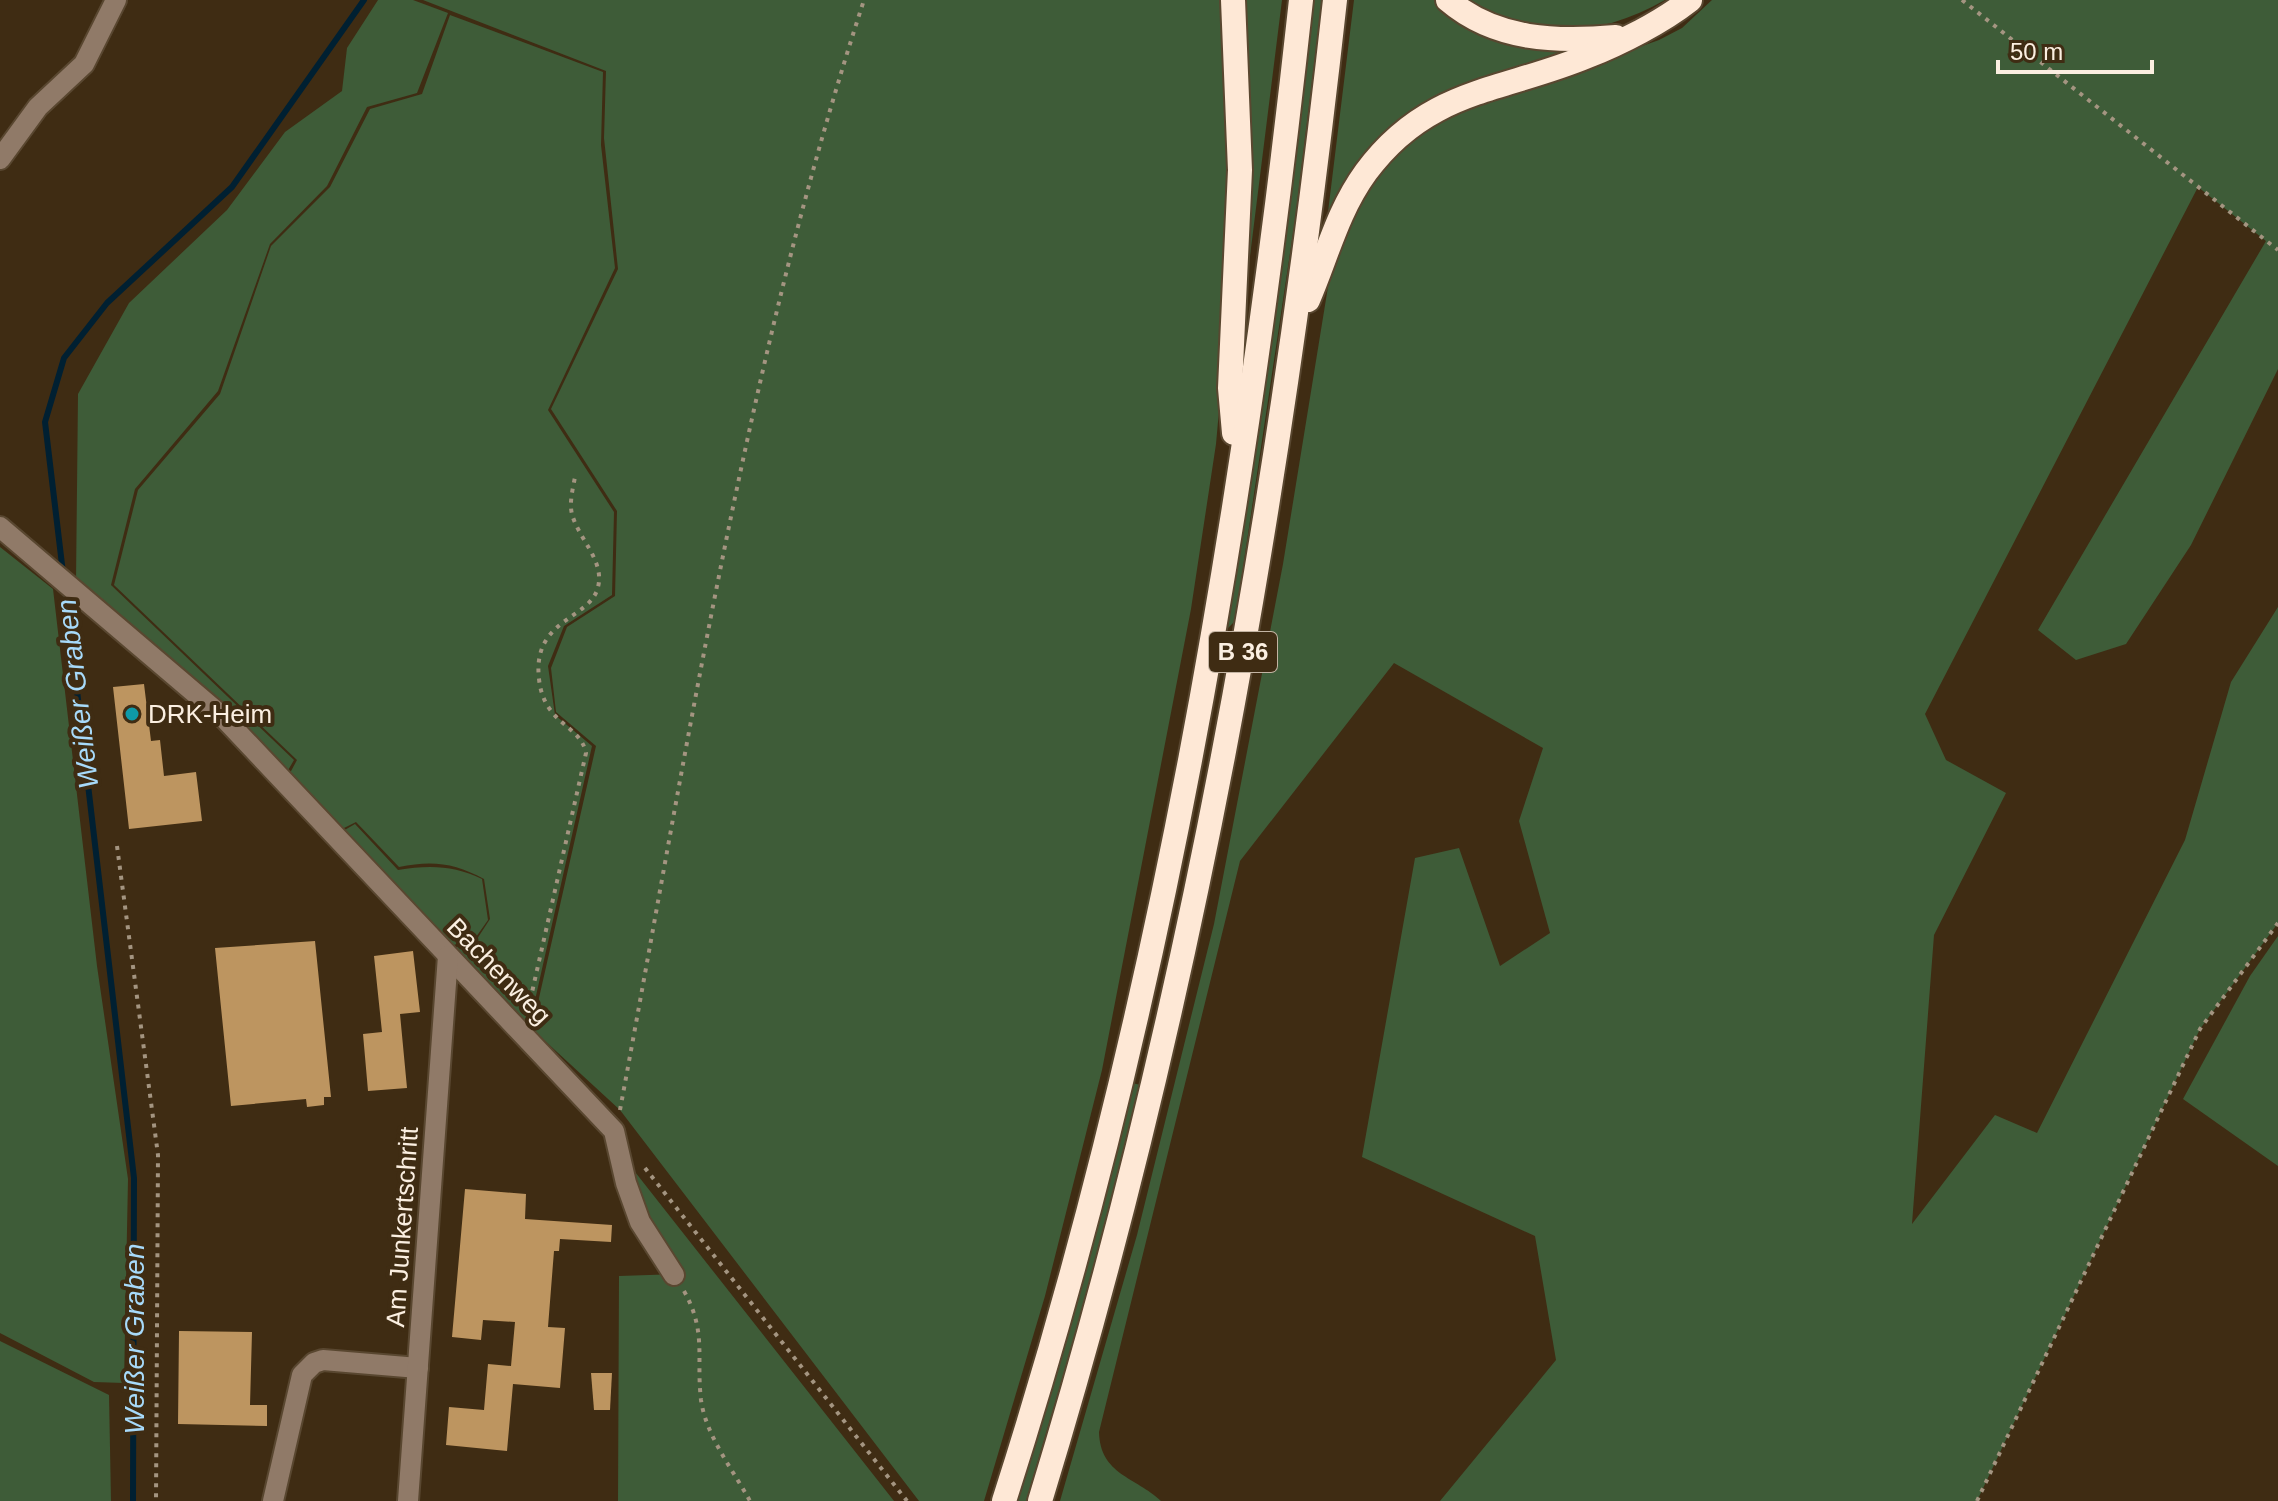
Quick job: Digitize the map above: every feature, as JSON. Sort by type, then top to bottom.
[{"type":"highway","name":"B 36","points":[[1233,0],[1240,170],[1230,388],[1237,472]]},
{"type":"highway","name":"B 36","points":[[1004,1501],[1074,1263],[1146,967],[1195,721],[1265,289],[1301,0]]},
{"type":"highway","name":"B 36","points":[[1040,1501],[1143,1130],[1199,877],[1252,603],[1295,329],[1335,0]]},
{"type":"highway","points":[[1448,0],[1491,24],[1529,37],[1556,41],[1626,36],[1674,13],[1690,0]]},
{"type":"highway","name":"B 36","points":[[1295,329],[1321,269],[1331,235],[1351,195],[1378,157],[1408,129],[1467,94],[1588,56],[1626,36]]},
{"type":"street","points":[[0,159],[38,107],[84,64],[116,0]]},
{"type":"street","name":"Bachenweg","points":[[0,527],[50,573],[165,664],[223,717],[614,1131]]},
{"type":"street","name":"Am Junkertschritt","points":[[408,1501],[448,956]]},
{"type":"street","points":[[614,1131],[626,1183],[640,1222],[674,1275]]},
{"type":"street","points":[[273,1501],[302,1375],[308,1368],[323,1360],[418,1368]]},
{"type":"path","points":[[614,1131],[723,565],[772,338],[834,91],[864,0]]},
{"type":"path","points":[[1962,0],[2278,250]]},
{"type":"path","points":[[520,1031],[531,1003],[586,753],[584,742],[547,710],[539,677],[545,642],[561,619],[592,602],[599,585],[598,565],[580,536],[570,510],[575,477]]},
{"type":"path","points":[[117,846],[158,1155],[156,1501]]},
{"type":"path","points":[[1977,1501],[2200,1029],[2278,923]]},
{"type":"path","points":[[644,1167],[907,1501]]},
{"type":"path","points":[[674,1275],[699,1321],[701,1398],[707,1422],[750,1501]]},
{"type":"green space","points":[[378,0],[413,0],[448,13],[417,93],[367,107],[327,186],[270,244],[218,391],[135,489],[111,585],[294,760],[287,772],[76,582],[78,394],[129,303],[227,210],[285,132],[342,91],[347,48]]},
{"type":"green space","points":[[423,0],[1226,0],[1232,87],[1226,333],[1216,444],[1191,609],[1102,1070],[1045,1296],[984,1501],[919,1501],[620,1110],[532,1029],[596,746],[556,712],[551,668],[567,627],[615,596],[617,511],[551,409],[618,269],[604,138],[606,71]]},
{"type":"green space","points":[[1243,0],[1282,0],[1247,280]]},
{"type":"green space","points":[[1314,0],[1322,0],[1295,220],[1235,621],[1228,628],[1292,187]]},
{"type":"green space","points":[[1354,0],[1438,0],[1535,49],[1566,50],[1566,54],[1466,86],[1331,213],[1328,212]]},
{"type":"green space","points":[[1464,0],[1665,0],[1613,22],[1564,30],[1515,22]]},
{"type":"green space","points":[[1712,0],[2278,0],[2278,369],[2191,545],[2126,644],[2076,660],[2038,630],[2266,241],[2198,187],[1925,714],[1946,760],[2006,793],[1934,935],[1912,1224],[1995,1115],[2037,1133],[2185,840],[2231,682],[2278,607],[2278,923],[2200,1029],[1977,1501],[1440,1501],[1556,1360],[1535,1236],[1362,1157],[1415,858],[1459,848],[1500,966],[1550,933],[1519,821],[1543,748],[1394,663],[1240,861],[1099,1432],[1101,1446],[1112,1466],[1161,1501],[1060,1501],[1137,1235],[1214,924],[1283,564],[1333,256],[1372,178],[1431,122],[1659,40],[1682,28]]},
{"type":"green space","points":[[450,15],[603,72],[601,145],[615,268],[548,410],[614,512],[612,595],[564,626],[548,666],[555,715],[592,746],[529,1027],[454,948],[477,939],[490,919],[484,879],[443,864],[399,867],[356,822],[342,829],[290,773],[297,760],[114,585],[138,490],[220,394],[271,246],[330,187],[370,109],[422,94]]},
{"type":"green space","points":[[0,547],[53,589],[97,966],[128,1179],[124,1383],[94,1382],[0,1333]]},
{"type":"green space","points":[[355,824],[398,870],[441,867],[482,879],[488,920],[476,937],[451,946],[343,831]]},
{"type":"green space","points":[[2278,936],[2278,1166],[2183,1099],[2250,976]]},
{"type":"green space","points":[[1132,1083],[1141,1085],[1083,1308],[1026,1501],[1016,1501],[1081,1284]]},
{"type":"green space","points":[[628,1163],[894,1501],[618,1501],[619,1276],[679,1274],[645,1208]]},
{"type":"green space","points":[[0,1341],[109,1395],[111,1501],[0,1501]]},
{"type":"building","points":[[144,684],[151,741],[160,740],[164,776],[196,772],[202,821],[129,829],[113,687]]},
{"type":"building","points":[[315,941],[331,1097],[324,1097],[324,1105],[307,1107],[306,1099],[231,1106],[215,948]]},
{"type":"building","points":[[413,951],[420,1012],[400,1014],[407,1088],[368,1091],[363,1034],[382,1032],[374,956]]},
{"type":"building","points":[[465,1189],[526,1194],[525,1219],[612,1225],[611,1242],[560,1239],[559,1251],[554,1251],[548,1327],[565,1328],[560,1388],[513,1384],[507,1451],[446,1445],[449,1407],[484,1410],[488,1364],[511,1366],[515,1322],[483,1320],[481,1340],[452,1337]]},
{"type":"building","points":[[179,1331],[252,1332],[250,1405],[267,1405],[267,1426],[178,1424]]},
{"type":"building","points":[[591,1373],[612,1373],[610,1410],[594,1410]]},
{"type":"waterway","name":"Weißer Graben","points":[[63,573],[45,422],[64,358],[107,303],[232,187],[364,0]]},
{"type":"waterway","name":"Weißer Graben","points":[[65,588],[134,1178],[133,1501]]},
{"type":"place","name":"DRK-Heim","points":[[132,714]]}]
